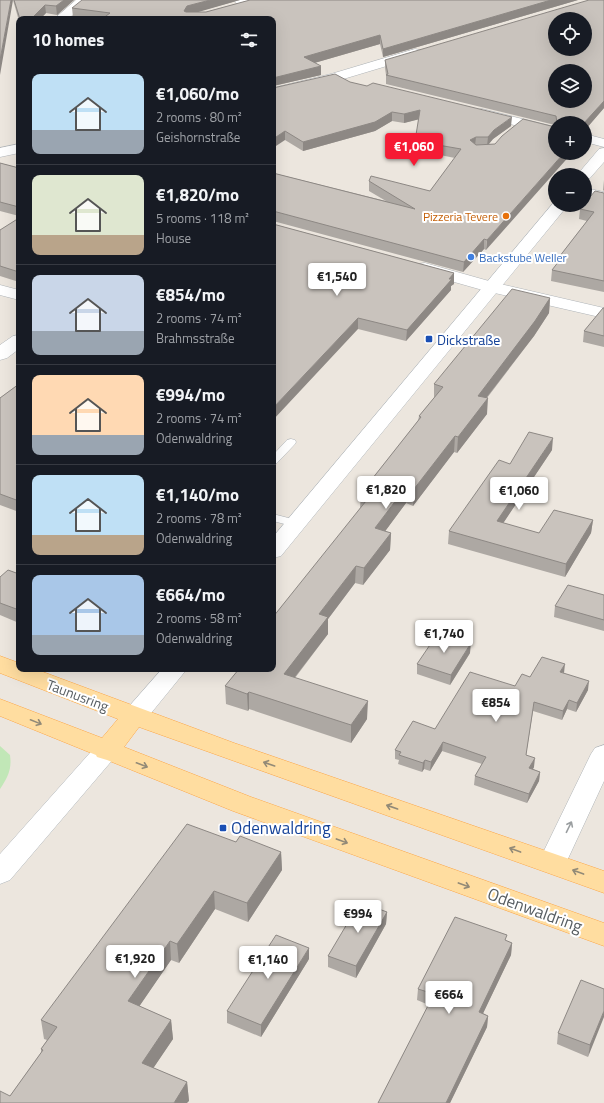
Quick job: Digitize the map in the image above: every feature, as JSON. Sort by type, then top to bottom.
[{"type":"main road","points":[[64,16],[83,0]]},
{"type":"main road","points":[[276,91],[335,77],[424,50]]},
{"type":"main road","points":[[335,77],[364,84]]},
{"type":"main road","points":[[471,110],[518,126],[548,130]]},
{"type":"main road","points":[[592,140],[604,143]]},
{"type":"main road","points":[[591,168],[604,152]]},
{"type":"main road","points":[[592,194],[604,197]]},
{"type":"main road","points":[[276,546],[554,212]]},
{"type":"main road","points":[[409,264],[492,286],[604,312]]},
{"type":"main road","points":[[0,290],[16,294]]},
{"type":"main road","points":[[0,354],[16,342]]},
{"type":"main road","name":"Taunusring","points":[[0,664],[120,734]]},
{"type":"main road","points":[[0,873],[172,672]]},
{"type":"main road","points":[[0,708],[120,734],[552,863],[604,882]]},
{"type":"main road","name":"Odenwaldring","points":[[120,734],[242,804],[604,935]]},
{"type":"main road","points":[[552,863],[604,754]]},
{"type":"lane","points":[[276,458],[291,442]]},
{"type":"lane","points":[[276,518],[296,523]]},
{"type":"green space","points":[[0,746],[10,755],[10,765],[9,773],[0,789]]},
{"type":"building","points":[[0,0],[11,0],[0,60]]},
{"type":"building","points":[[14,0],[64,0],[56,6],[45,5],[34,16],[19,16]]},
{"type":"building","points":[[82,0],[210,0],[187,6],[184,11],[206,12],[250,0],[551,0],[383,49],[380,35],[304,57],[321,66],[276,77],[276,16],[106,16],[110,13],[72,8]]},
{"type":"building","points":[[589,0],[604,0],[604,101],[590,116],[556,116],[386,75],[388,74],[385,60],[548,12],[548,56],[592,56],[592,12],[548,12]]},
{"type":"building","points":[[335,74],[350,82],[367,86],[373,83],[512,117],[494,130],[488,137],[476,137],[470,140],[476,145],[495,144],[502,136],[523,119],[548,125],[548,160],[558,160],[551,168],[548,168],[548,171],[487,240],[484,239],[464,262],[276,212],[276,174],[415,209],[369,181],[371,176],[430,191],[461,149],[415,141],[420,110],[404,114],[392,112],[375,122],[303,142],[285,131],[276,137],[276,87]]},
{"type":"building","points":[[0,163],[16,167],[16,206],[0,202]]},
{"type":"building","points":[[595,191],[604,193],[604,281],[552,270],[559,261],[556,261],[594,212],[592,212],[592,195]]},
{"type":"building","points":[[16,220],[16,271],[0,266],[0,230]]},
{"type":"building","points":[[276,225],[454,273],[449,279],[452,279],[407,330],[358,318],[276,405]]},
{"type":"building","points":[[512,289],[550,298],[535,321],[478,396],[488,398],[458,437],[455,436],[414,489],[406,487],[375,528],[391,533],[364,568],[356,566],[319,614],[328,617],[284,674],[368,701],[351,725],[249,692],[247,694],[225,686],[237,672],[276,672],[276,613],[370,496],[361,493],[421,417],[419,416],[443,387],[434,384]]},
{"type":"building","points":[[603,308],[604,336],[584,331]]},
{"type":"building","points":[[16,386],[16,500],[0,494],[0,398]]},
{"type":"building","points":[[529,432],[553,438],[497,521],[539,533],[554,510],[593,520],[566,564],[449,531],[499,460],[510,464]]},
{"type":"building","points":[[8,570],[16,573],[16,609],[0,603],[0,577]]},
{"type":"building","points":[[568,585],[604,595],[604,620],[555,606]]},
{"type":"building","points":[[438,633],[471,643],[451,675],[417,664]]},
{"type":"building","points":[[542,657],[565,664],[560,672],[589,681],[577,703],[569,700],[563,711],[534,702],[526,755],[535,758],[529,768],[540,772],[529,794],[475,776],[486,757],[443,742],[431,762],[425,760],[423,763],[399,755],[401,752],[395,750],[413,721],[435,729],[470,672],[515,686],[522,674],[530,677]]},
{"type":"building","points":[[187,824],[236,842],[240,836],[281,852],[247,903],[214,891],[177,944],[170,941],[128,1001],[171,1020],[142,1063],[187,1082],[174,1103],[0,1103],[0,1091],[10,1096],[43,1050],[41,1049],[57,1027],[41,1020]]},
{"type":"building","points":[[360,902],[387,912],[356,966],[328,956]]},
{"type":"building","points":[[455,917],[507,935],[505,940],[512,943],[479,1012],[488,1016],[446,1103],[378,1103],[434,994],[418,989]]},
{"type":"building","points":[[276,935],[309,948],[261,1025],[227,1011]]},
{"type":"building","points":[[581,980],[604,989],[604,1011],[590,1045],[558,1033]]},
{"type":"place","name":"Pizzeria Tevere","points":[[506,216]]},
{"type":"place","name":"Backstube Weller","points":[[471,257]]},
{"type":"place","name":"Dickstraße","points":[[429,339]]},
{"type":"place","name":"Odenwaldring","points":[[223,828]]}]
